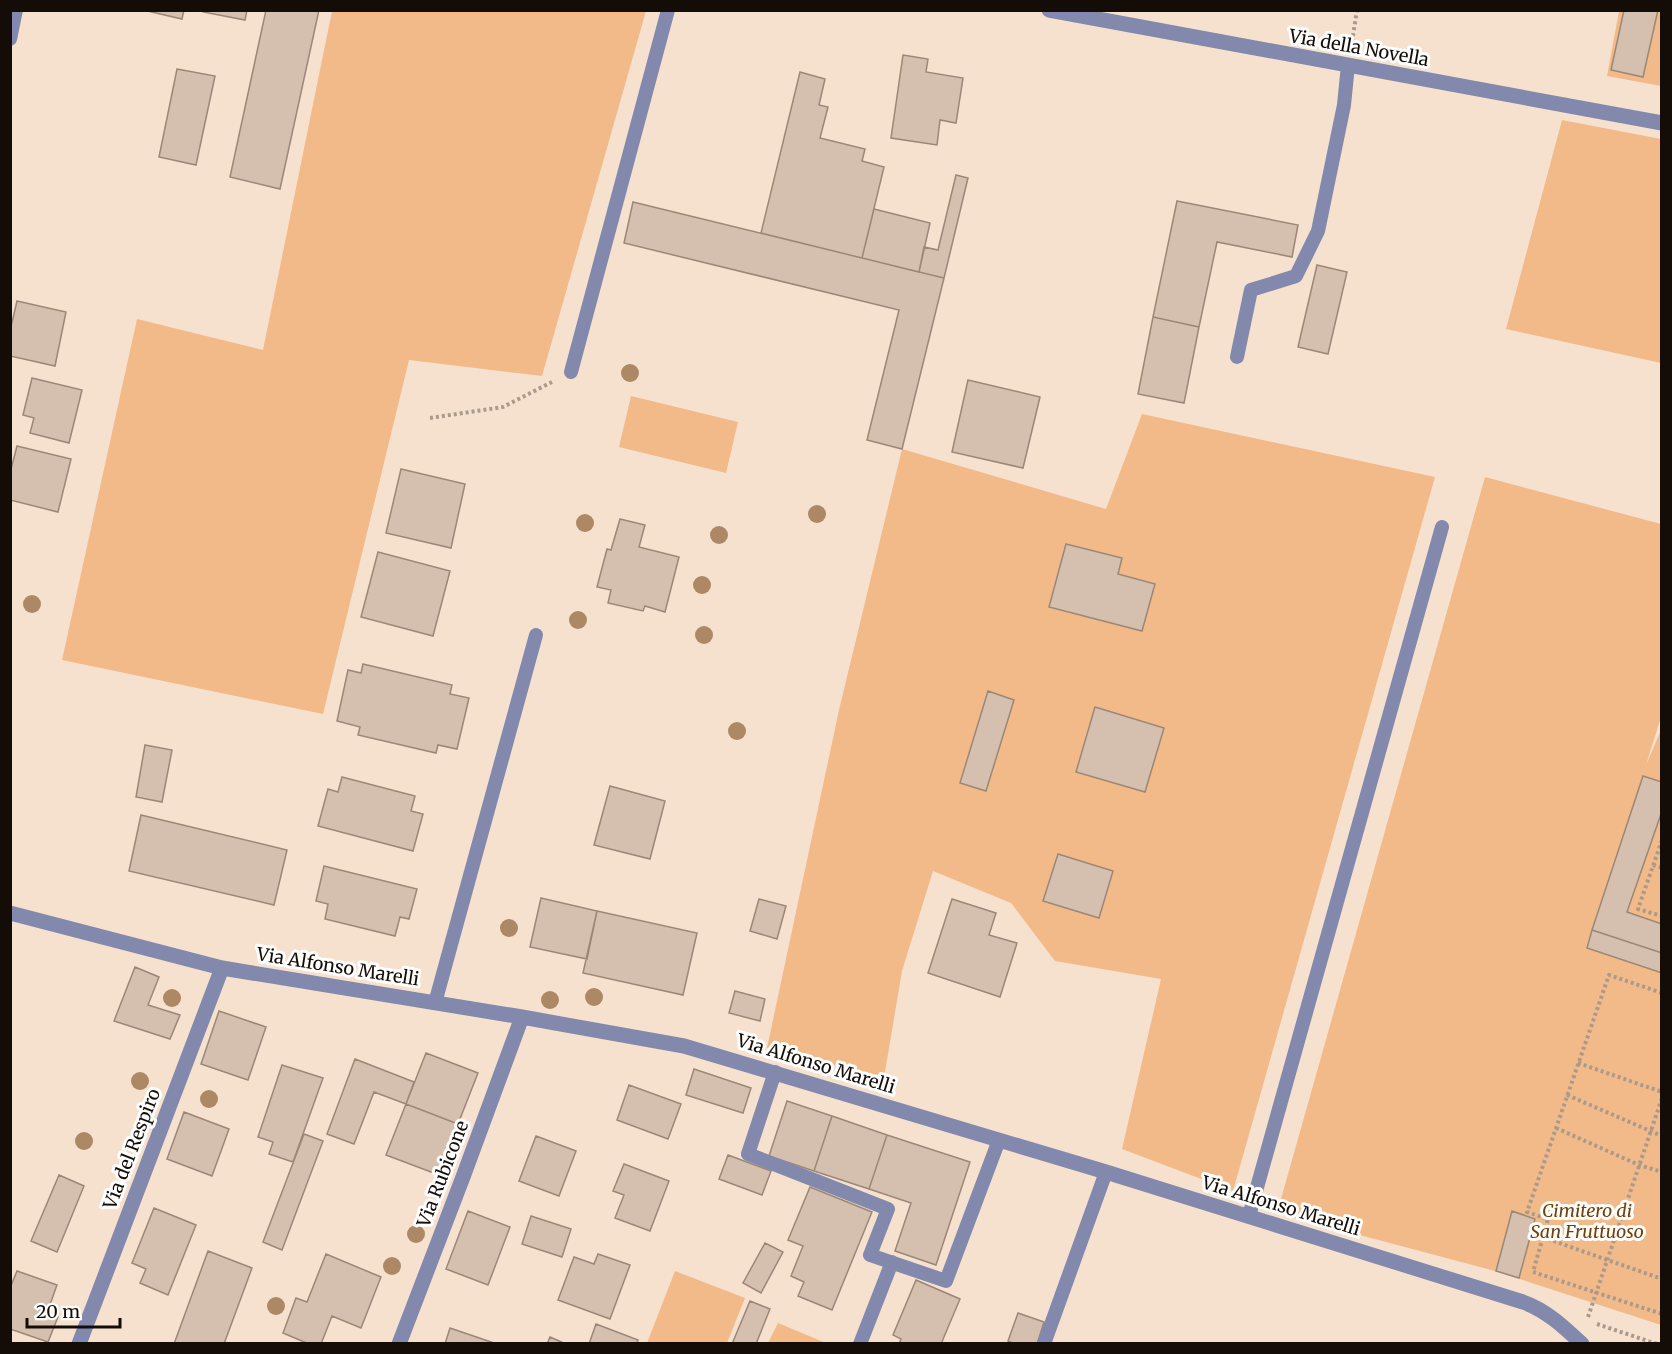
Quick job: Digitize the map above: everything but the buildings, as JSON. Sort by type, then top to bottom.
[{"type":"street","name":"Via della Novella","points":[[1049,10],[1662,123]]},
{"type":"street","name":"Via Alfonso Marelli","points":[[10,913],[222,968],[684,1046],[1106,1172],[1530,1304],[1550,1315],[1582,1344]]},
{"type":"street","name":"Via del Respiro","points":[[79,1344],[222,968]]},
{"type":"street","name":"Via Rubicone","points":[[399,1344],[522,1017]]},
{"type":"lane","points":[[571,372],[668,10]]},
{"type":"lane","points":[[10,39],[16,13]]},
{"type":"lane","points":[[1237,357],[1251,290],[1296,276],[1318,231],[1344,105],[1348,65]]},
{"type":"lane","points":[[1249,1216],[1442,527]]},
{"type":"lane","points":[[435,1003],[536,635]]},
{"type":"lane","points":[[775,1072],[748,1154],[888,1209],[870,1255],[946,1281],[999,1140]]},
{"type":"lane","points":[[1044,1344],[1106,1172]]},
{"type":"lane","points":[[860,1344],[892,1262]]},
{"type":"path","points":[[1348,65],[1357,10]]},
{"type":"path","points":[[430,418],[503,407],[571,372]]},
{"type":"path","points":[[1662,840],[1638,909],[1662,916]]},
{"type":"path","points":[[1653,866],[1662,868]]},
{"type":"path","points":[[1662,993],[1609,975],[1527,1212],[1548,1219],[1533,1272],[1662,1314]]},
{"type":"path","points":[[1578,1063],[1662,1092]]},
{"type":"path","points":[[1567,1095],[1662,1136]]},
{"type":"path","points":[[1587,1320],[1662,1098]]},
{"type":"path","points":[[1556,1128],[1639,1165],[1662,1172]]},
{"type":"path","points":[[1542,1237],[1662,1279]]},
{"type":"path","points":[[1597,1324],[1657,1344]]},
{"type":"green space","points":[[332,11],[646,11],[542,376],[409,360],[323,714],[62,660],[137,319],[263,350]]},
{"type":"green space","points":[[1619,11],[1661,11],[1661,86],[1607,76]]},
{"type":"green space","points":[[1562,120],[1661,139],[1661,363],[1506,329]]},
{"type":"green space","points":[[631,396],[738,422],[726,473],[619,447]]},
{"type":"green space","points":[[1142,414],[1435,477],[1233,1191],[1122,1149],[1161,979],[1055,961],[1011,903],[933,871],[902,971],[884,1078],[767,1048],[839,710],[902,449],[1106,509]],"holes":[[[1066,544],[1122,558],[1118,574],[1155,584],[1142,631],[1049,607]],[[988,692],[1014,700],[986,791],[960,783]],[[1095,707],[1164,728],[1145,792],[1076,772]],[[1058,854],[1113,871],[1099,918],[1044,901]]]},
{"type":"green space","name":"Cimitero di San Fruttuoso","points":[[1485,477],[1661,524],[1661,717],[1646,765],[1661,730],[1661,1325],[1495,1271],[1277,1213]]},
{"type":"green space","points":[[675,1271],[745,1298],[727,1343],[647,1343]]},
{"type":"green space","points":[[778,1323],[826,1343],[768,1343]]}]
